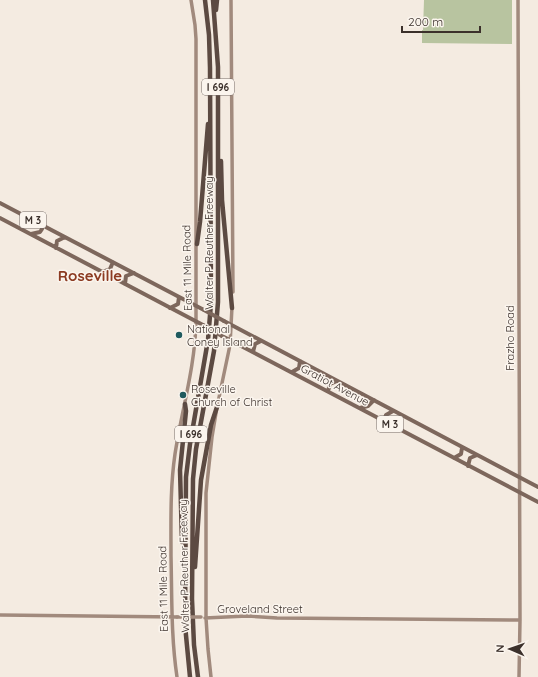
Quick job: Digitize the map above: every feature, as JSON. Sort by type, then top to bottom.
[{"type":"highway","name":"Walter P Reuther Freeway","points":[[190,677],[185,625],[186,477],[191,437],[206,352],[210,303],[210,68],[207,19],[204,0]]},
{"type":"highway","name":"Walter P Reuther Freeway","points":[[198,677],[194,646],[192,493],[197,441],[214,351],[217,316],[218,58],[213,0]]},
{"type":"highway","points":[[215,22],[217,0]]},
{"type":"highway","points":[[196,244],[203,193],[210,68]]},
{"type":"highway","points":[[218,137],[221,154],[222,200],[232,308]]},
{"type":"highway","points":[[185,404],[186,411],[180,470],[182,544],[185,566]]},
{"type":"highway","points":[[193,610],[195,600],[195,564],[201,480],[211,425],[217,407]]},
{"type":"main road","name":"East 11 Mile Road","points":[[177,677],[174,656],[172,617],[172,489],[175,454],[195,349],[197,306],[196,39],[191,0]]},
{"type":"main road","points":[[211,677],[206,618],[206,493],[217,407],[223,383],[230,340],[232,308],[231,0]]},
{"type":"main road","name":"Frazho Road","points":[[518,0],[519,677]]},
{"type":"main road","name":"M 3","points":[[0,203],[231,324]]},
{"type":"main road","name":"M 3","points":[[0,218],[230,340]]},
{"type":"main road","points":[[31,234],[40,232],[42,225]]},
{"type":"main road","points":[[56,248],[57,241],[66,237]]},
{"type":"main road","points":[[102,272],[110,270],[113,262]]},
{"type":"main road","points":[[125,284],[126,276],[134,273]]},
{"type":"main road","points":[[169,308],[178,304],[179,296]]},
{"type":"main road","name":"Gratiot Avenue","points":[[231,324],[538,488]]},
{"type":"main road","name":"Gratiot Avenue","points":[[230,340],[538,502]]},
{"type":"main road","points":[[254,352],[254,344],[261,341]]},
{"type":"main road","points":[[292,372],[299,368],[300,361]]},
{"type":"main road","points":[[328,391],[330,384],[336,381]]},
{"type":"main road","points":[[360,408],[368,406],[374,400]]},
{"type":"main road","points":[[384,421],[386,415],[393,410]]},
{"type":"main road","points":[[454,458],[461,454],[462,448]]},
{"type":"main road","points":[[468,466],[470,458],[477,455]]},
{"type":"main road","name":"Groveland Street","points":[[0,615],[206,618],[247,616],[277,618],[520,620]]},
{"type":"green space","points":[[424,0],[512,0],[512,44],[422,43]]},
{"type":"place","name":"National Coney Island","points":[[179,335]]},
{"type":"place","name":"Roseville Church of Christ","points":[[183,395]]},
{"type":"district","name":"Roseville","points":[[90,276]]}]
